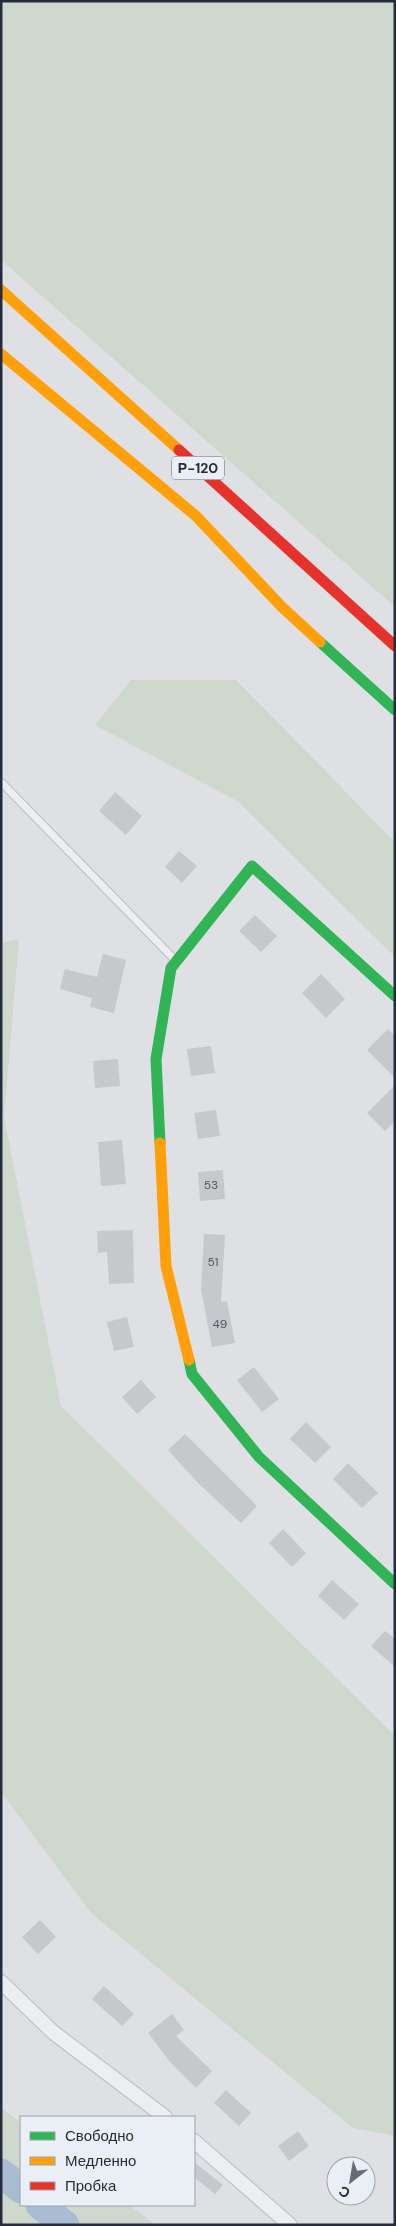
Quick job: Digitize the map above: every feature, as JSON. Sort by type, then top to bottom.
[{"type":"main road","name":"Р-120","points":[[1,290],[395,646]]},
{"type":"main road","points":[[1,354],[196,516],[282,607],[395,710]]},
{"type":"main road","points":[[395,996],[252,866],[171,968],[156,1059],[166,1266],[192,1374],[259,1456],[395,1584]]},
{"type":"street","points":[[1,1982],[54,2033],[164,2116]]},
{"type":"street","points":[[195,2141],[290,2225]]},
{"type":"lane","points":[[2,783],[176,961]]},
{"type":"shaded area","points":[[1,1],[395,1],[395,607],[1,260]]},
{"type":"shaded area","points":[[131,680],[236,680],[395,842],[395,957],[239,802],[95,725]]},
{"type":"shaded area","points":[[19,939],[4,1117],[61,1406],[395,1736],[395,2136],[353,2128],[91,1913],[1,1792],[1,943]]},
{"type":"shaded area","points":[[1,2108],[20,2122],[20,2206],[130,2206],[156,2225],[1,2225]]},
{"type":"building","points":[[115,792],[142,816],[126,835],[99,811]]},
{"type":"building","points":[[179,851],[197,866],[182,883],[165,867]]},
{"type":"building","points":[[255,915],[277,936],[261,952],[239,931]]},
{"type":"building","points":[[103,954],[126,960],[114,1013],[90,1007],[92,998],[60,989],[65,969],[97,977]]},
{"type":"building","points":[[321,974],[345,999],[326,1018],[302,993]]},
{"type":"building","points":[[388,1029],[395,1036],[395,1078],[367,1050]]},
{"type":"building","points":[[211,1046],[215,1073],[191,1076],[187,1049]]},
{"type":"building","points":[[118,1059],[120,1086],[95,1088],[93,1061]]},
{"type":"building","points":[[395,1085],[395,1121],[385,1131],[367,1113]]},
{"type":"building","points":[[216,1110],[220,1136],[198,1139],[194,1113]]},
{"type":"building","points":[[122,1140],[126,1184],[101,1186],[98,1142]]},
{"type":"building","points":[[223,1170],[225,1199],[200,1201],[198,1172]]},
{"type":"building","points":[[133,1230],[134,1283],[109,1284],[107,1252],[98,1253],[97,1231]]},
{"type":"building","points":[[204,1234],[225,1235],[221,1302],[227,1301],[235,1343],[212,1347],[201,1289]]},
{"type":"building","points":[[127,1317],[134,1347],[114,1351],[107,1322]]},
{"type":"building","points":[[254,1367],[279,1399],[262,1412],[237,1380]]},
{"type":"building","points":[[141,1380],[156,1397],[137,1414],[122,1397]]},
{"type":"building","points":[[306,1422],[331,1447],[315,1463],[290,1439]]},
{"type":"building","points":[[185,1434],[257,1506],[241,1523],[198,1483],[168,1450]]},
{"type":"building","points":[[348,1463],[378,1493],[362,1508],[333,1479]]},
{"type":"building","points":[[283,1529],[306,1553],[292,1567],[269,1543]]},
{"type":"building","points":[[332,1580],[359,1604],[344,1620],[318,1596]]},
{"type":"building","points":[[385,1631],[395,1639],[395,1667],[371,1646]]},
{"type":"building","points":[[40,1920],[56,1937],[38,1954],[22,1937]]},
{"type":"building","points":[[104,1986],[134,2014],[122,2026],[92,1999]]},
{"type":"building","points":[[172,2014],[184,2030],[176,2036],[212,2071],[196,2088],[171,2063],[148,2033]]},
{"type":"building","points":[[226,2090],[251,2113],[239,2126],[214,2103]]},
{"type":"building","points":[[298,2131],[309,2146],[289,2161],[278,2146]]},
{"type":"building","points":[[195,2163],[223,2185],[215,2194],[195,2178]]},
{"type":"waterway","points":[[1,2173],[20,2188]]},
{"type":"waterway","points":[[41,2206],[65,2225]]},
{"type":"traffic: fast","points":[[320,642],[395,710]]},
{"type":"traffic: fast","points":[[160,1143],[156,1059],[171,968],[252,866],[395,996]]},
{"type":"traffic: fast","points":[[189,1360],[192,1374],[259,1457],[395,1584]]},
{"type":"traffic: slow","points":[[1,290],[179,450]]},
{"type":"traffic: slow","points":[[1,354],[196,516],[282,607],[320,642]]},
{"type":"traffic: slow","points":[[160,1143],[166,1266],[189,1360]]},
{"type":"traffic: jam","points":[[179,450],[395,646]]}]
